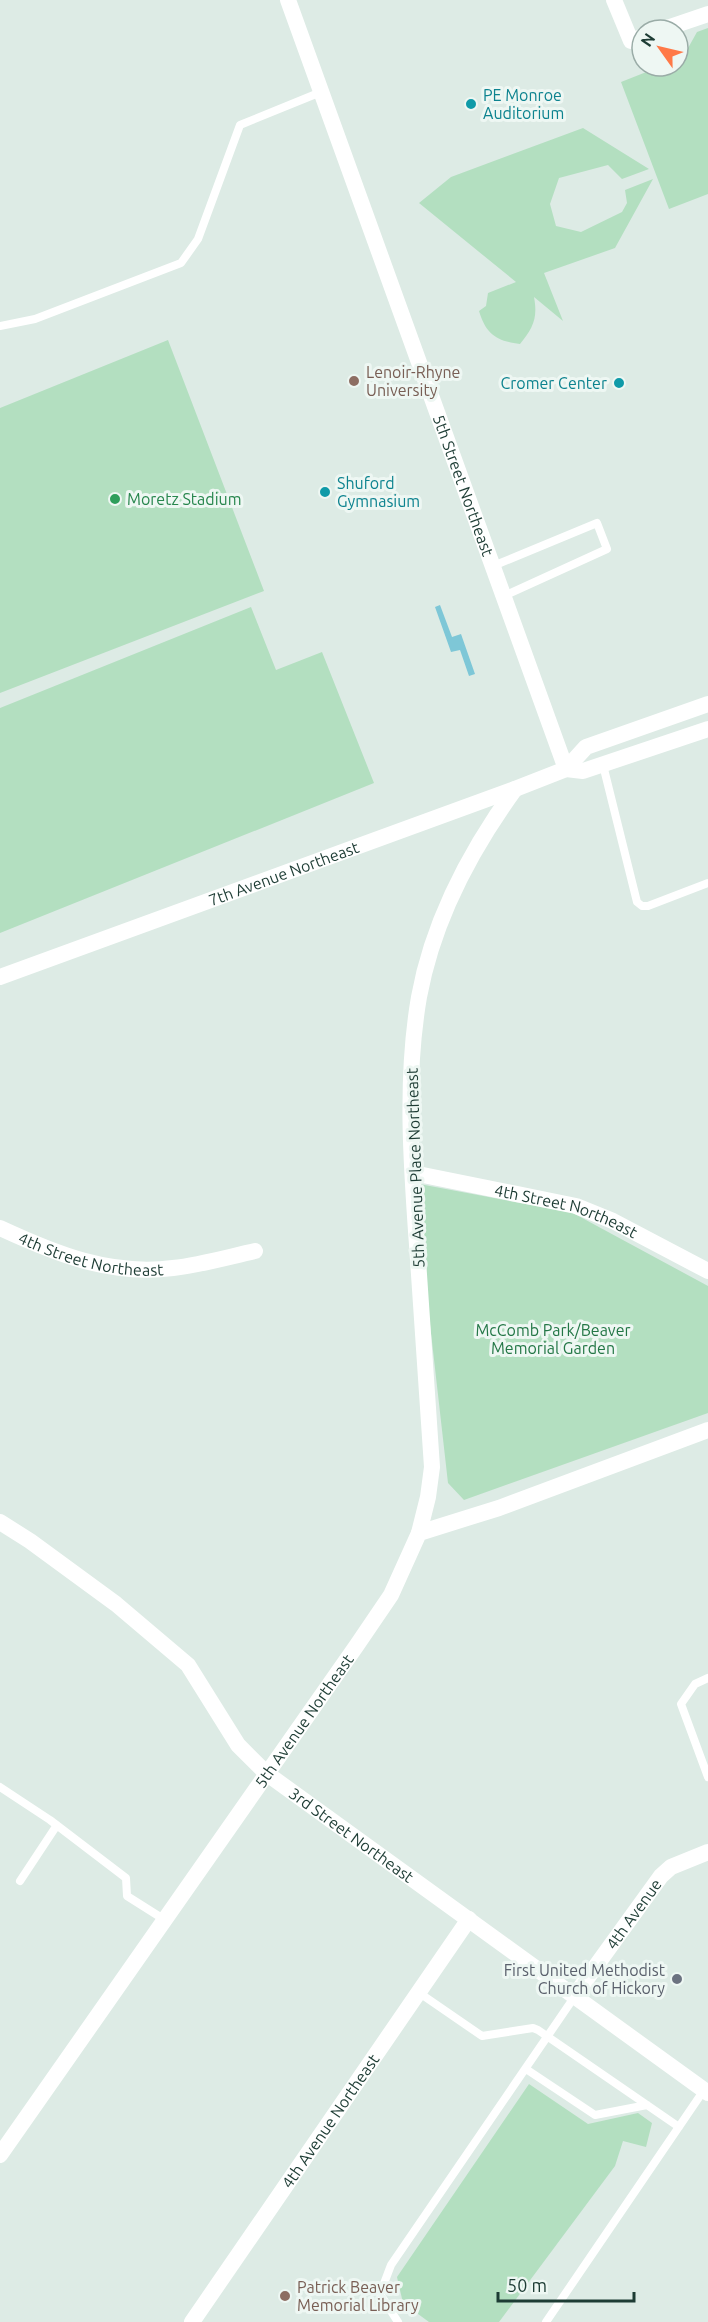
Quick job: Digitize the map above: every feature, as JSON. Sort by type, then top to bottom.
[{"type":"street","name":"5th Street Northeast","points":[[288,0],[566,769]]},
{"type":"street","points":[[614,0],[630,28]]},
{"type":"street","points":[[690,20],[708,14]]},
{"type":"street","name":"7th Avenue Northeast","points":[[0,977],[515,789],[566,769],[586,747],[708,704]]},
{"type":"street","name":"7th Avenue Northeast","points":[[566,769],[583,771],[708,729]]},
{"type":"street","name":"5th Avenue Place Northeast","points":[[419,1533],[428,1497],[432,1467],[413,1173],[412,1050],[428,961],[462,872],[489,824],[515,789]]},
{"type":"street","name":"4th Street Northeast","points":[[413,1173],[576,1206],[613,1221],[708,1271]]},
{"type":"street","name":"4th Street Northeast","points":[[0,1228],[59,1255],[115,1268],[173,1268],[255,1251]]},
{"type":"street","points":[[419,1533],[499,1508],[708,1430]]},
{"type":"street","name":"3rd Street Northeast","points":[[0,1522],[116,1604],[189,1665],[238,1745],[266,1773],[706,2092]]},
{"type":"street","name":"5th Avenue Northeast","points":[[0,2155],[391,1595],[419,1533]]},
{"type":"street","name":"4th Avenue","points":[[575,1995],[661,1876],[671,1867],[708,1852]]},
{"type":"street","name":"4th Avenue Northeast","points":[[192,2322],[470,1919]]},
{"type":"lane","points":[[0,326],[35,319],[181,263],[198,239],[240,125],[321,92]]},
{"type":"lane","points":[[493,566],[597,523],[607,549],[504,596]]},
{"type":"lane","points":[[603,765],[637,902],[642,906],[648,906],[708,883]]},
{"type":"lane","points":[[708,1678],[696,1684],[681,1704],[708,1777]]},
{"type":"lane","points":[[0,1787],[57,1825],[126,1878],[127,1896],[165,1920]]},
{"type":"lane","points":[[20,1881],[57,1825]]},
{"type":"lane","points":[[418,1992],[482,2036],[533,2028],[679,2127]]},
{"type":"lane","points":[[398,2322],[380,2294],[391,2265],[575,1995]]},
{"type":"lane","points":[[526,2068],[595,2115],[647,2105]]},
{"type":"lane","points":[[546,2322],[679,2127],[706,2092]]},
{"type":"green space","points":[[708,28],[708,194],[669,209],[621,82],[631,78],[690,78],[690,45],[697,32]]},
{"type":"green space","points":[[583,128],[649,169],[622,179],[608,165],[559,178],[550,204],[556,226],[581,232],[622,212],[627,203],[625,190],[653,179],[615,248],[544,273],[563,321],[534,297],[535,317],[528,333],[520,344],[504,341],[489,331],[479,311],[486,306],[488,293],[516,282],[419,203],[451,177]]},
{"type":"green space","name":"Moretz Stadium","points":[[168,340],[264,591],[0,693],[0,408]]},
{"type":"green space","points":[[251,607],[276,670],[322,652],[374,783],[0,933],[0,708]]},
{"type":"green space","name":"McComb Park/Beaver Memorial Garden","points":[[414,1183],[573,1213],[708,1286],[708,1413],[464,1500],[448,1483]]},
{"type":"green space","points":[[529,2084],[588,2124],[638,2113],[652,2123],[646,2147],[623,2141],[615,2166],[499,2322],[429,2322],[403,2303],[397,2277]]},
{"type":"water","points":[[440,605],[452,637],[461,634],[475,674],[469,676],[460,650],[451,652],[435,607]]},
{"type":"place","name":"PE Monroe Auditorium","points":[[471,104]]},
{"type":"place","name":"Lenoir-Rhyne University","points":[[354,381]]},
{"type":"place","name":"Cromer Center","points":[[619,383]]},
{"type":"place","name":"Shuford Gymnasium","points":[[325,492]]},
{"type":"place","name":"Moretz Stadium","points":[[115,499]]},
{"type":"place","name":"First United Methodist Church of Hickory","points":[[677,1979]]},
{"type":"place","name":"Patrick Beaver Memorial Library","points":[[285,2296]]}]
